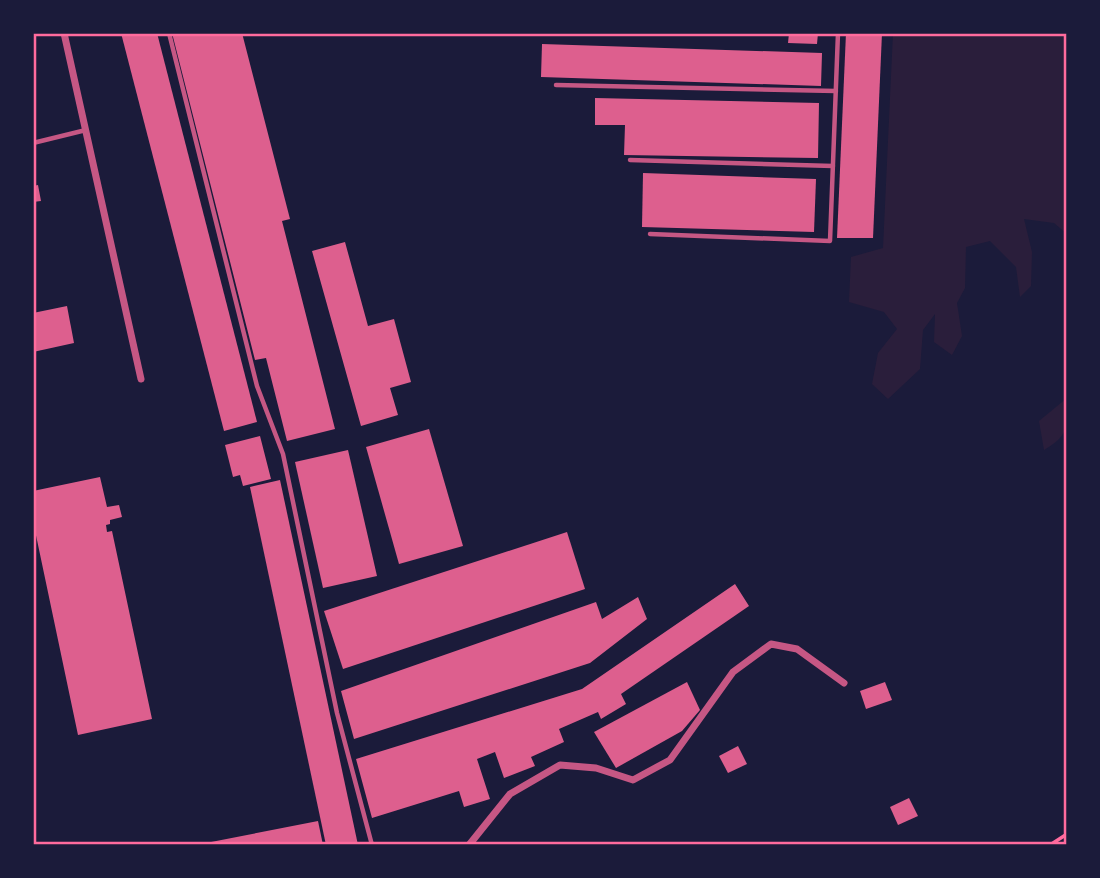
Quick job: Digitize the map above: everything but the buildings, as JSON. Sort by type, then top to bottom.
[{"type":"street","points":[[64,33],[141,379]]},
{"type":"street","points":[[469,845],[510,794],[560,765],[596,768],[633,780],[670,760],[733,672],[771,644],[797,649],[844,684]]},
{"type":"lane","points":[[169,33],[257,386],[283,454],[337,713],[372,845]]},
{"type":"lane","points":[[650,234],[830,241],[838,33]]},
{"type":"lane","points":[[556,85],[836,91]]},
{"type":"lane","points":[[33,143],[86,130]]},
{"type":"lane","points":[[630,160],[833,166]]},
{"type":"path","points":[[1050,845],[1067,834]]},
{"type":"shaded area","points":[[893,33],[1067,33],[1067,234],[1054,223],[1024,219],[1032,252],[1031,286],[1020,297],[1016,267],[990,241],[966,247],[965,288],[957,303],[962,336],[952,355],[934,342],[935,314],[923,330],[920,369],[888,399],[872,384],[878,353],[897,329],[884,312],[849,302],[851,257],[883,248]]},
{"type":"shaded area","points":[[1067,398],[1063,434],[1044,450],[1039,421]]}]
